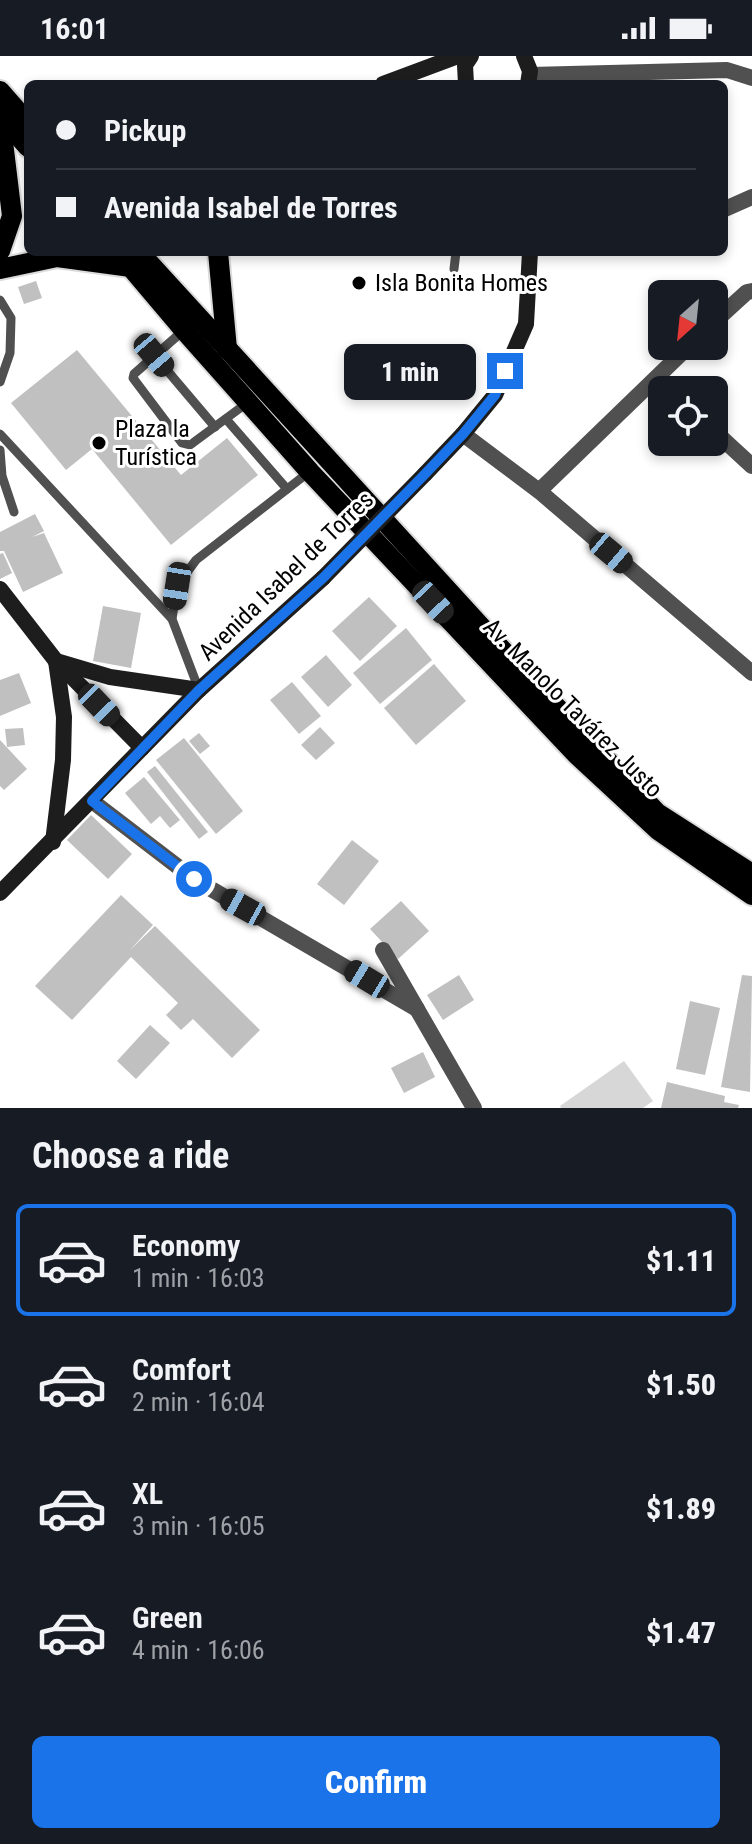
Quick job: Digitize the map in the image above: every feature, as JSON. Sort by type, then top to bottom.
[{"type":"main road","points":[[0,90],[24,103]]},
{"type":"main road","points":[[0,90],[24,118]]},
{"type":"main road","points":[[0,116],[24,143]]},
{"type":"main road","points":[[0,116],[12,216],[0,251]]},
{"type":"main road","points":[[218,256],[227,349]]},
{"type":"main road","points":[[0,269],[57,257],[130,257]]},
{"type":"main road","name":"Av. Manolo Tavárez Justo","points":[[130,257],[227,349],[505,653],[657,813],[752,874]]},
{"type":"main road","name":"Av. Manolo Tavárez Justo","points":[[130,257],[184,330],[247,403],[576,754],[658,830],[752,895]]},
{"type":"street","points":[[394,80],[458,56]]},
{"type":"street","points":[[466,80],[465,65],[471,56]]},
{"type":"street","points":[[529,72],[727,70],[752,78]]},
{"type":"street","points":[[728,208],[752,197]]},
{"type":"street","name":"Avenida Isabel de Torres","points":[[0,893],[199,690],[323,578],[463,434],[495,395],[526,324],[530,256]]},
{"type":"street","points":[[728,309],[752,291]]},
{"type":"street","points":[[656,376],[674,360]]},
{"type":"street","points":[[539,491],[648,384]]},
{"type":"street","points":[[463,434],[539,491],[752,673]]},
{"type":"street","points":[[728,444],[752,466]]},
{"type":"street","points":[[0,589],[56,661],[142,748]]},
{"type":"street","points":[[56,661],[110,677],[199,690]]},
{"type":"street","points":[[53,842],[63,760],[64,717],[56,661]]},
{"type":"street","points":[[92,801],[194,879],[417,1009]]},
{"type":"street","points":[[383,950],[474,1108]]},
{"type":"lane","points":[[454,269],[456,256]]},
{"type":"lane","points":[[0,300],[11,318],[10,353],[0,382]]},
{"type":"lane","points":[[184,330],[134,374],[134,383],[182,443],[190,445],[247,403]]},
{"type":"lane","points":[[154,355],[215,427]]},
{"type":"lane","points":[[226,419],[287,489]]},
{"type":"lane","points":[[0,434],[172,619],[199,690]]},
{"type":"lane","points":[[0,450],[2,476],[14,512]]},
{"type":"lane","points":[[172,619],[177,586],[196,560],[310,472]]},
{"type":"shaded area","points":[[624,1061],[653,1101],[643,1108],[561,1108],[560,1106]]},
{"type":"building","points":[[36,281],[42,298],[24,304],[18,287]]},
{"type":"building","name":"Plaza la Turística","points":[[77,350],[181,475],[227,438],[258,475],[171,545],[92,449],[66,470],[11,403]]},
{"type":"building","points":[[35,514],[44,531],[32,537],[44,533],[63,573],[23,592],[4,551],[0,551],[0,532]]},
{"type":"building","points":[[3,553],[12,573],[0,579],[0,554]]},
{"type":"building","points":[[369,597],[397,626],[360,661],[332,631]]},
{"type":"building","points":[[103,606],[141,613],[131,668],[93,661]]},
{"type":"building","points":[[406,628],[432,660],[380,704],[353,673]]},
{"type":"building","points":[[326,655],[352,685],[328,707],[301,677]]},
{"type":"building","points":[[434,664],[466,701],[416,745],[384,708]]},
{"type":"building","points":[[19,673],[31,703],[0,716],[0,680]]},
{"type":"building","points":[[292,682],[321,716],[299,734],[270,700]]},
{"type":"building","points":[[320,727],[335,743],[316,760],[301,745]]},
{"type":"building","points":[[23,728],[25,745],[7,747],[5,729]]},
{"type":"building","points":[[199,733],[210,746],[200,754],[189,741]]},
{"type":"building","points":[[184,738],[243,811],[216,834],[156,760]]},
{"type":"building","points":[[0,740],[27,769],[4,790],[0,786]]},
{"type":"building","points":[[155,766],[208,832],[199,839],[147,772]]},
{"type":"building","points":[[144,777],[180,820],[170,828],[160,816],[151,824],[125,793]]},
{"type":"building","points":[[91,815],[132,854],[108,879],[67,840]]},
{"type":"building","points":[[352,840],[379,861],[344,905],[317,884]]},
{"type":"building","points":[[121,895],[153,925],[130,950],[155,926],[260,1030],[232,1058],[193,1019],[181,1030],[166,1015],[178,1003],[131,957],[72,1020],[35,986]]},
{"type":"building","points":[[401,901],[429,931],[398,959],[370,929]]},
{"type":"building","points":[[459,975],[474,1000],[443,1020],[427,995]]},
{"type":"building","points":[[742,975],[752,976],[750,1092],[721,1087]]},
{"type":"building","points":[[690,1001],[720,1008],[705,1075],[676,1069]]},
{"type":"building","points":[[150,1025],[170,1043],[136,1079],[117,1061]]},
{"type":"building","points":[[423,1052],[435,1077],[404,1093],[391,1068]]},
{"type":"building","points":[[667,1082],[725,1096],[724,1102],[739,1105],[738,1108],[661,1108]]},
{"type":"place","name":"Isla Bonita Homes","points":[[359,283]]},
{"type":"place","name":"Plaza la Turística","points":[[99,443]]},
{"type":"route","points":[[194,879],[92,801],[199,690],[323,578],[425,474],[495,395],[505,371]]}]
